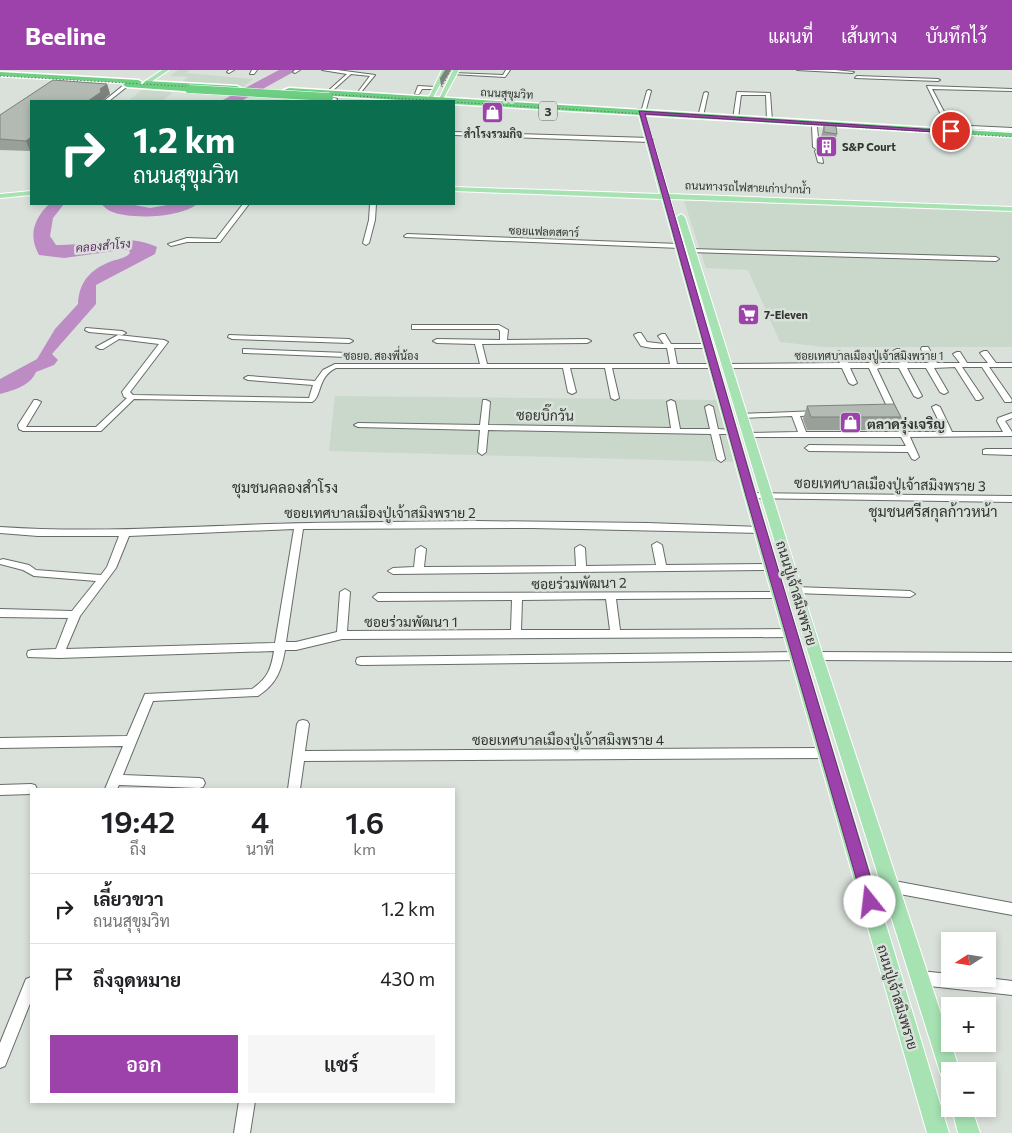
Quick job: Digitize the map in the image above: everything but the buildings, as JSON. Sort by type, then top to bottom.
[{"type":"highway","name":"ถนนสุขุมวิท","points":[[0,74],[146,82],[191,87]]},
{"type":"highway","name":"ถนนสุขุมวิท","points":[[0,78],[191,87],[389,100],[429,100]]},
{"type":"highway","points":[[129,85],[225,92],[237,88],[146,82]]},
{"type":"highway","points":[[289,90],[332,97],[279,94],[289,90]]},
{"type":"highway","name":"ถนนสุขุมวิท","points":[[455,102],[617,111],[814,127],[989,133],[1012,139]]},
{"type":"highway","name":"ถนนสุขุมวิท","points":[[455,105],[645,113],[1012,135]]},
{"type":"main road","points":[[146,82],[166,70]]},
{"type":"main road","points":[[429,100],[445,70]]},
{"type":"main road","points":[[440,100],[455,72]]},
{"type":"main road","points":[[645,113],[667,169]]},
{"type":"main road","name":"ถนนปู่เจ้าสมิงพราย","points":[[645,113],[650,140],[671,192],[720,366],[732,432],[938,1133]]},
{"type":"main road","name":"ถนนทางรถไฟสายเก่าปากน้ำ","points":[[455,189],[671,192],[1012,209]]},
{"type":"main road","points":[[0,196],[30,193]]},
{"type":"main road","name":"ถนนปู่เจ้าสมิงพราย","points":[[697,288],[708,346],[720,366],[742,416],[814,650],[947,1062]]},
{"type":"main road","points":[[795,645],[814,650]]},
{"type":"main road","points":[[833,775],[854,774]]},
{"type":"main road","points":[[893,978],[920,978]]},
{"type":"main road","points":[[965,1117],[970,1133]]},
{"type":"street","points":[[324,70],[373,76],[360,98]]},
{"type":"street","points":[[455,72],[505,76],[508,70]]},
{"type":"street","points":[[799,70],[852,72]]},
{"type":"street","points":[[332,97],[350,73]]},
{"type":"street","points":[[857,77],[946,81]]},
{"type":"street","points":[[965,82],[1012,84]]},
{"type":"street","points":[[107,100],[129,85]]},
{"type":"street","points":[[112,100],[129,85]]},
{"type":"street","points":[[1012,90],[929,86],[949,126],[989,133],[1012,130]]},
{"type":"street","points":[[417,92],[420,87],[435,88]]},
{"type":"street","points":[[645,113],[649,91]]},
{"type":"street","points":[[700,116],[706,93]]},
{"type":"street","points":[[735,118],[739,93],[768,94],[770,120]]},
{"type":"street","points":[[814,127],[821,162]]},
{"type":"street","points":[[455,133],[650,140]]},
{"type":"street","points":[[170,244],[187,240],[218,241],[245,205]]},
{"type":"street","points":[[366,243],[372,220],[373,205]]},
{"type":"street","name":"ซอยแฟลตสตาร์","points":[[407,236],[996,259]]},
{"type":"street","points":[[415,327],[499,327],[504,330],[503,342]]},
{"type":"street","points":[[37,402],[22,425],[23,429],[90,430],[103,426],[132,397],[127,395],[126,392],[164,344],[153,337],[89,330]]},
{"type":"street","points":[[638,335],[648,346],[708,346]]},
{"type":"street","points":[[662,336],[670,347],[674,366]]},
{"type":"street","points":[[100,347],[118,337],[161,341]]},
{"type":"street","points":[[232,337],[349,341]]},
{"type":"street","points":[[437,341],[586,341]]},
{"type":"street","points":[[478,342],[484,366]]},
{"type":"street","points":[[925,349],[944,392]]},
{"type":"street","points":[[246,351],[347,355]]},
{"type":"street","points":[[897,351],[918,396]]},
{"type":"street","points":[[839,353],[853,384]]},
{"type":"street","points":[[984,353],[994,365]]},
{"type":"street","points":[[869,354],[892,405],[888,413],[916,458]]},
{"type":"street","points":[[957,354],[979,398]]},
{"type":"street","points":[[984,365],[1008,400]]},
{"type":"street","name":"ซอยเทศบาลเมืองปู่เจ้าสมิงพราย 1","points":[[720,366],[874,367],[1012,365]]},
{"type":"street","name":"ซอยอ. สองพี่น้อง","points":[[132,397],[312,400],[317,383],[323,373],[335,366],[720,366]]},
{"type":"street","points":[[566,366],[572,392]]},
{"type":"street","points":[[608,366],[615,398]]},
{"type":"street","points":[[248,378],[317,383]]},
{"type":"street","points":[[482,452],[486,402]]},
{"type":"street","points":[[671,402],[676,432]]},
{"type":"street","points":[[709,407],[721,459]]},
{"type":"street","points":[[936,408],[949,434]]},
{"type":"street","points":[[742,416],[830,413]]},
{"type":"street","points":[[795,415],[803,435]]},
{"type":"street","points":[[1010,434],[1001,421],[1002,418],[1012,415]]},
{"type":"street","name":"ซอยบิ๊กวัน","points":[[358,425],[732,432]]},
{"type":"street","points":[[748,435],[1010,434]]},
{"type":"street","points":[[809,448],[910,449]]},
{"type":"street","points":[[986,452],[1012,452]]},
{"type":"street","name":"ซอยเทศบาลเมืองปู่เจ้าสมิงพราย 3","points":[[751,496],[1012,499]]},
{"type":"street","name":"ซอยเทศบาลเมืองปู่เจ้าสมิงพราย 2","points":[[0,530],[126,533],[390,524],[761,530]]},
{"type":"street","points":[[199,783],[112,784],[149,697],[254,693],[267,684],[277,666],[299,526]]},
{"type":"street","points":[[59,654],[75,615],[111,568],[126,533]]},
{"type":"street","points":[[657,545],[662,569]]},
{"type":"street","points":[[419,570],[421,548]]},
{"type":"street","points":[[580,548],[581,569]]},
{"type":"street","points":[[3,562],[26,566],[34,573],[102,578]]},
{"type":"street","points":[[392,570],[771,567]]},
{"type":"street","points":[[795,590],[910,594]]},
{"type":"street","points":[[342,635],[345,592]]},
{"type":"street","name":"ซอยร่วมพัฒนา 2","points":[[378,596],[780,595]]},
{"type":"street","points":[[611,596],[615,634]]},
{"type":"street","points":[[516,634],[517,597]]},
{"type":"street","points":[[0,613],[75,615]]},
{"type":"street","name":"ซอยร่วมพัฒนา 1","points":[[32,654],[307,645],[342,635],[615,634],[795,645]]},
{"type":"street","points":[[360,661],[795,645]]},
{"type":"street","points":[[814,650],[1012,657]]},
{"type":"street","points":[[294,788],[304,756],[303,724]]},
{"type":"street","points":[[0,743],[130,741]]},
{"type":"street","name":"ซอยเทศบาลเมืองปู่เจ้าสมิงพราย 4","points":[[304,756],[826,753]]},
{"type":"street","points":[[0,790],[30,790]]},
{"type":"street","points":[[889,886],[1012,909]]},
{"type":"street","points":[[920,978],[1012,988]]},
{"type":"street","points":[[0,1061],[30,986]]},
{"type":"street","points":[[242,1133],[247,1103]]},
{"type":"shaded area","points":[[178,70],[189,70],[186,73],[253,79],[243,87],[180,83],[188,77],[170,76]]},
{"type":"shaded area","points":[[142,90],[173,92],[163,100],[129,100]]},
{"type":"shaded area","points":[[683,198],[1012,211],[1012,347],[824,347],[780,342],[748,270],[706,268]]},
{"type":"shaded area","points":[[335,396],[718,400],[734,462],[329,451]]},
{"type":"water","points":[[279,70],[297,70],[243,100],[223,100]]},
{"type":"water","name":"คลองสำโรง","points":[[48,205],[63,205],[53,218],[50,236],[56,245],[133,240],[157,247],[155,254],[96,285],[96,304],[52,354],[58,360],[54,365],[36,372],[30,381],[21,387],[0,394],[0,379],[37,359],[55,329],[78,304],[84,282],[92,272],[130,253],[129,250],[122,250],[64,258],[39,255],[33,234],[36,221]]},
{"type":"water","points":[[102,205],[134,205],[150,208],[167,205],[195,205],[179,212],[155,216],[129,216],[109,210]]},
{"type":"railway","points":[[442,87],[451,70]]},
{"type":"railway","points":[[0,76],[428,100]]},
{"type":"railway","points":[[455,102],[1012,137]]},
{"type":"place","name":"สำโรงรวมกิจ","points":[[493,112]]},
{"type":"place","name":"S&P Court","points":[[826,146]]},
{"type":"place","name":"7-Eleven","points":[[748,314]]},
{"type":"place","name":"ตลาดรุ่งเจริญ","points":[[851,423]]},
{"type":"district","name":"ชุมชนคลองสำโรง","points":[[285,487]]},
{"type":"district","name":"ชุมชนศรีสกุลก้าวหน้า","points":[[933,511]]},
{"type":"route","points":[[870,902],[732,432],[642,112],[951,131]]}]
